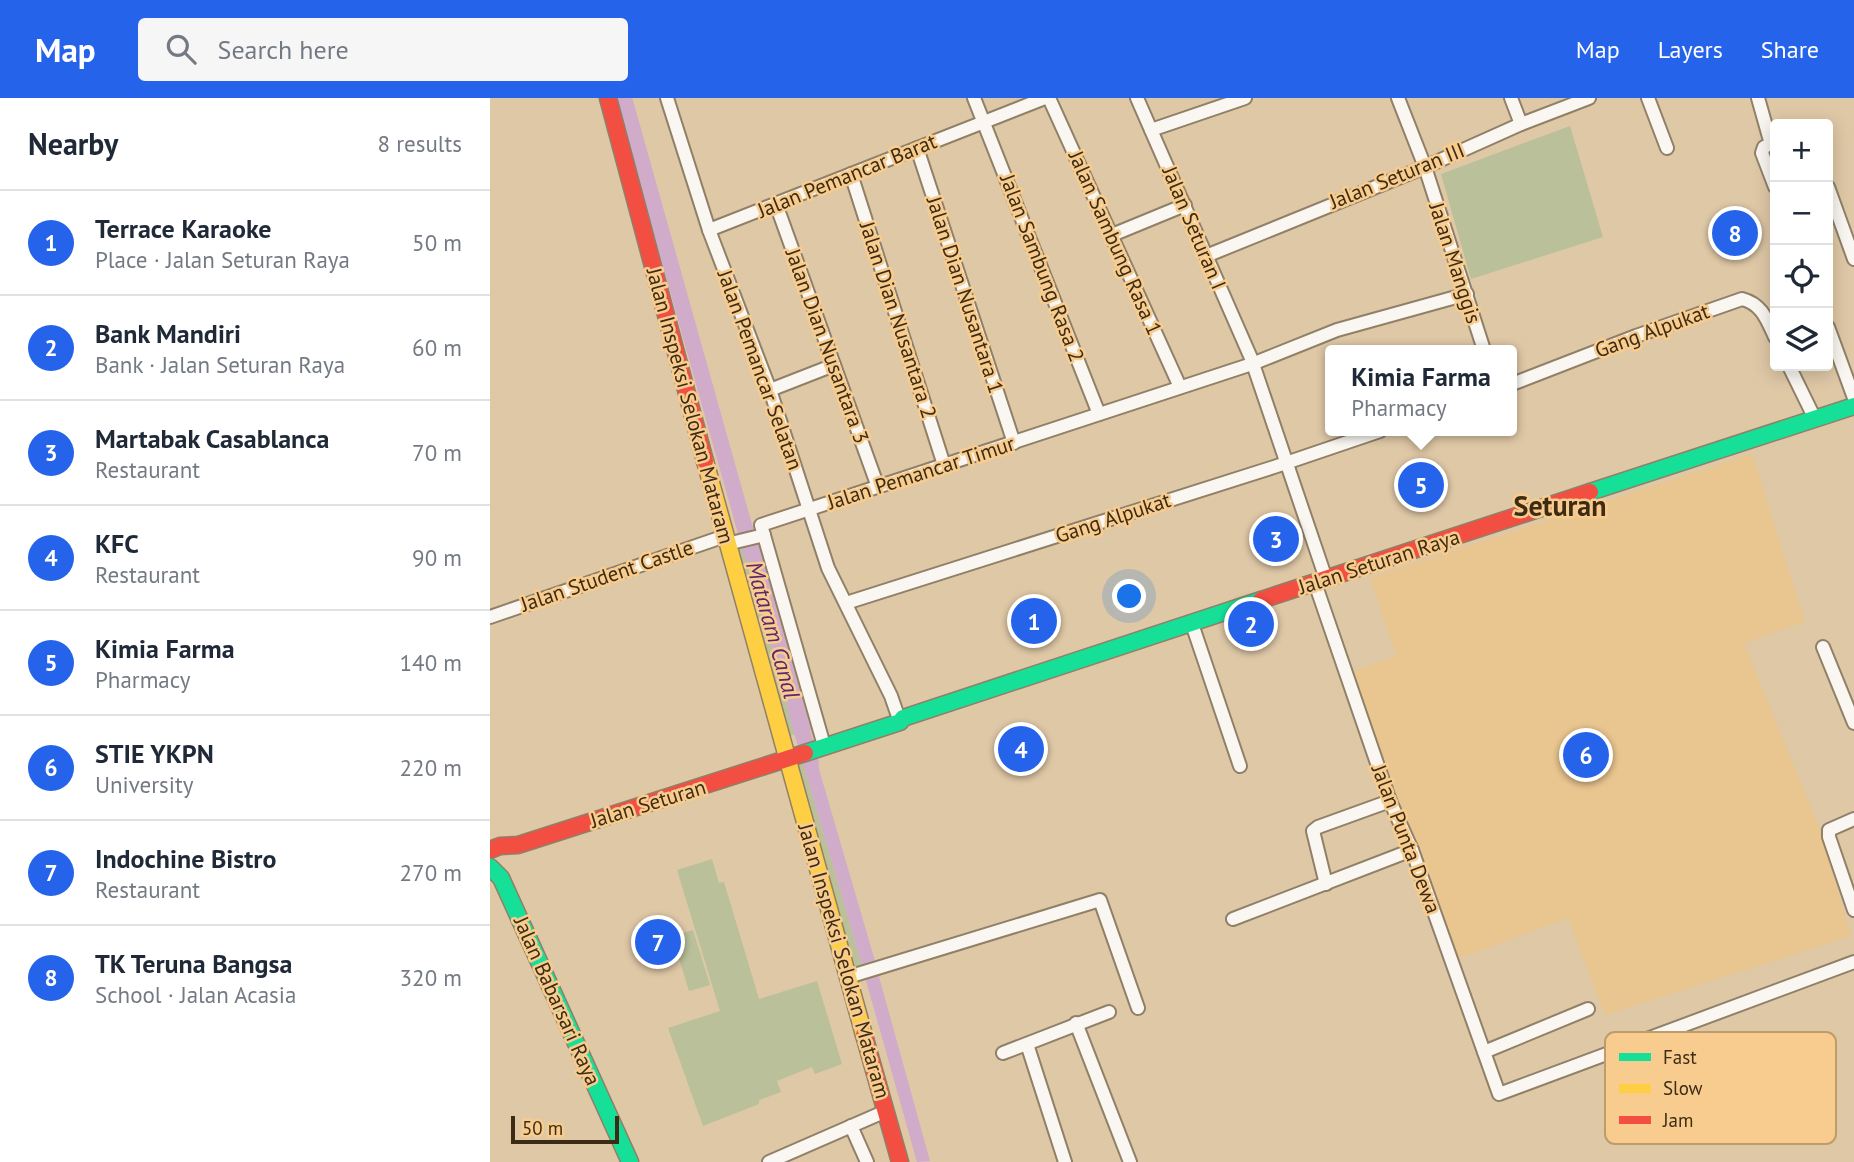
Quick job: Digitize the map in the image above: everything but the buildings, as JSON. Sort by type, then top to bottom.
[{"type":"main road","name":"Jalan Inspeksi Selokan Mataram","points":[[608,98],[731,540],[788,757],[855,975],[900,1162]]},
{"type":"main road","name":"Jalan Seturan Raya","points":[[788,757],[1854,405]]},
{"type":"main road","name":"Jalan Seturan","points":[[518,845],[788,757]]},
{"type":"main road","points":[[490,850],[500,846],[518,845]]},
{"type":"main road","points":[[496,872],[506,856],[518,845]]},
{"type":"main road","name":"Jalan Babarsari Raya","points":[[496,872],[630,1162]]},
{"type":"street","name":"Jalan Pemancar Selatan","points":[[667,98],[709,230],[770,390],[809,510]]},
{"type":"street","points":[[974,98],[985,122]]},
{"type":"street","name":"Jalan Pemancar Barat","points":[[709,230],[1047,98]]},
{"type":"street","name":"Jalan Sambung Rasa 1","points":[[1047,98],[1180,387]]},
{"type":"street","name":"Jalan Seturan I","points":[[1137,98],[1251,361]]},
{"type":"street","points":[[1151,130],[1245,98]]},
{"type":"street","name":"Jalan Manggis","points":[[1398,98],[1424,167],[1482,345]]},
{"type":"street","points":[[1511,98],[1521,124]]},
{"type":"street","name":"Jalan Seturan III","points":[[1206,256],[1589,98]]},
{"type":"street","points":[[1648,98],[1667,148]]},
{"type":"street","points":[[1758,98],[1771,144],[1762,149],[1762,153],[1773,182]]},
{"type":"street","name":"Jalan Sambung Rasa 2","points":[[985,122],[1099,414]]},
{"type":"street","name":"Jalan Dian Nusantara 1","points":[[918,148],[1014,443]]},
{"type":"street","name":"Jalan Dian Nusantara 2","points":[[851,174],[944,465]]},
{"type":"street","points":[[1833,201],[1854,260]]},
{"type":"street","name":"Jalan Dian Nusantara 3","points":[[776,204],[878,487]]},
{"type":"street","points":[[1112,235],[1185,205]]},
{"type":"street","name":"Jalan Pemancar Timur","points":[[901,719],[828,568],[809,510],[1180,387],[1337,330],[1467,295]]},
{"type":"street","name":"Gang Alpukat","points":[[1517,382],[1742,299],[1753,302],[1762,311],[1770,327]]},
{"type":"street","points":[[1833,341],[1854,398]]},
{"type":"street","points":[[1251,361],[1286,464],[1320,581]]},
{"type":"street","points":[[770,390],[834,365]]},
{"type":"street","points":[[1791,371],[1815,419]]},
{"type":"street","name":"Gang Alpukat","points":[[846,603],[1286,464],[1366,436]]},
{"type":"street","points":[[809,510],[761,525],[820,745]]},
{"type":"street","points":[[731,540],[762,536]]},
{"type":"street","name":"Jalan Student Castle","points":[[490,617],[731,540]]},
{"type":"street","name":"Jalan Punta Dewa","points":[[1320,581],[1390,801],[1412,850],[1499,1094],[1605,1055]]},
{"type":"street","points":[[1192,624],[1240,766]]},
{"type":"street","points":[[1823,647],[1854,723]]},
{"type":"street","points":[[1326,884],[1313,831],[1390,801]]},
{"type":"street","points":[[1854,820],[1829,830],[1854,910]]},
{"type":"street","points":[[1233,919],[1412,850]]},
{"type":"street","points":[[855,975],[1100,900],[1138,1008]]},
{"type":"street","name":"Jalan Punta Dewa","points":[[1666,1032],[1854,962]]},
{"type":"street","points":[[1484,1052],[1588,1010]]},
{"type":"street","points":[[1003,1053],[1109,1012]]},
{"type":"street","points":[[1076,1023],[1130,1162]]},
{"type":"street","points":[[1027,1044],[1065,1162]]},
{"type":"street","points":[[769,1162],[886,1111]]},
{"type":"street","points":[[851,1126],[867,1162]]},
{"type":"shaded area","points":[[1752,454],[1805,622],[1744,643],[1823,837],[1851,936],[1605,1015],[1568,918],[1457,959],[1352,672],[1396,656],[1370,578]]},
{"type":"green space","points":[[1570,126],[1603,237],[1471,279],[1441,174]]},
{"type":"green space","points":[[745,547],[795,734],[788,737],[737,550]]},
{"type":"green space","points":[[803,763],[862,965],[855,967],[796,765]]},
{"type":"green space","points":[[712,859],[719,883],[724,882],[759,999],[817,981],[842,1064],[815,1074],[812,1067],[777,1081],[781,1092],[759,1100],[759,1104],[703,1126],[668,1028],[720,1011],[677,870]]},
{"type":"green space","points":[[693,930],[710,985],[689,991],[672,936]]},
{"type":"water","points":[[758,543],[811,730],[795,734],[745,547]]},
{"type":"water","points":[[816,759],[875,961],[862,965],[803,763]]},
{"type":"water","points":[[878,973],[930,1161],[917,1162],[865,977]]},
{"type":"waterway","name":"Mataram Canal","points":[[624,98],[752,554]]},
{"type":"waterway","name":"Mataram Canal","points":[[797,714],[811,763]]},
{"type":"traffic: fast","points":[[1590,492],[1854,406]]},
{"type":"traffic: fast","points":[[805,753],[1261,600]]},
{"type":"traffic: fast","points":[[490,867],[501,878],[630,1162]]},
{"type":"traffic: slow","points":[[705,461],[864,1035]]},
{"type":"traffic: jam","points":[[608,98],[705,461]]},
{"type":"traffic: jam","points":[[1261,600],[1590,492]]},
{"type":"traffic: jam","points":[[490,850],[500,846],[518,845],[805,753]]},
{"type":"traffic: jam","points":[[864,1035],[900,1162]]},
{"type":"place","name":"TK Teruna Bangsa","points":[[1735,233]]},
{"type":"place","name":"Kimia Farma","points":[[1421,485]]},
{"type":"place","name":"Martabak Casablanca","points":[[1276,539]]},
{"type":"place","name":"Terrace Karaoke","points":[[1034,621]]},
{"type":"place","name":"Bank Mandiri","points":[[1251,624]]},
{"type":"place","name":"KFC","points":[[1021,749]]},
{"type":"place","name":"STIE YKPN","points":[[1586,755]]},
{"type":"place","name":"Indochine Bistro","points":[[658,942]]},
{"type":"district","name":"Seturan","points":[[1560,506]]}]
